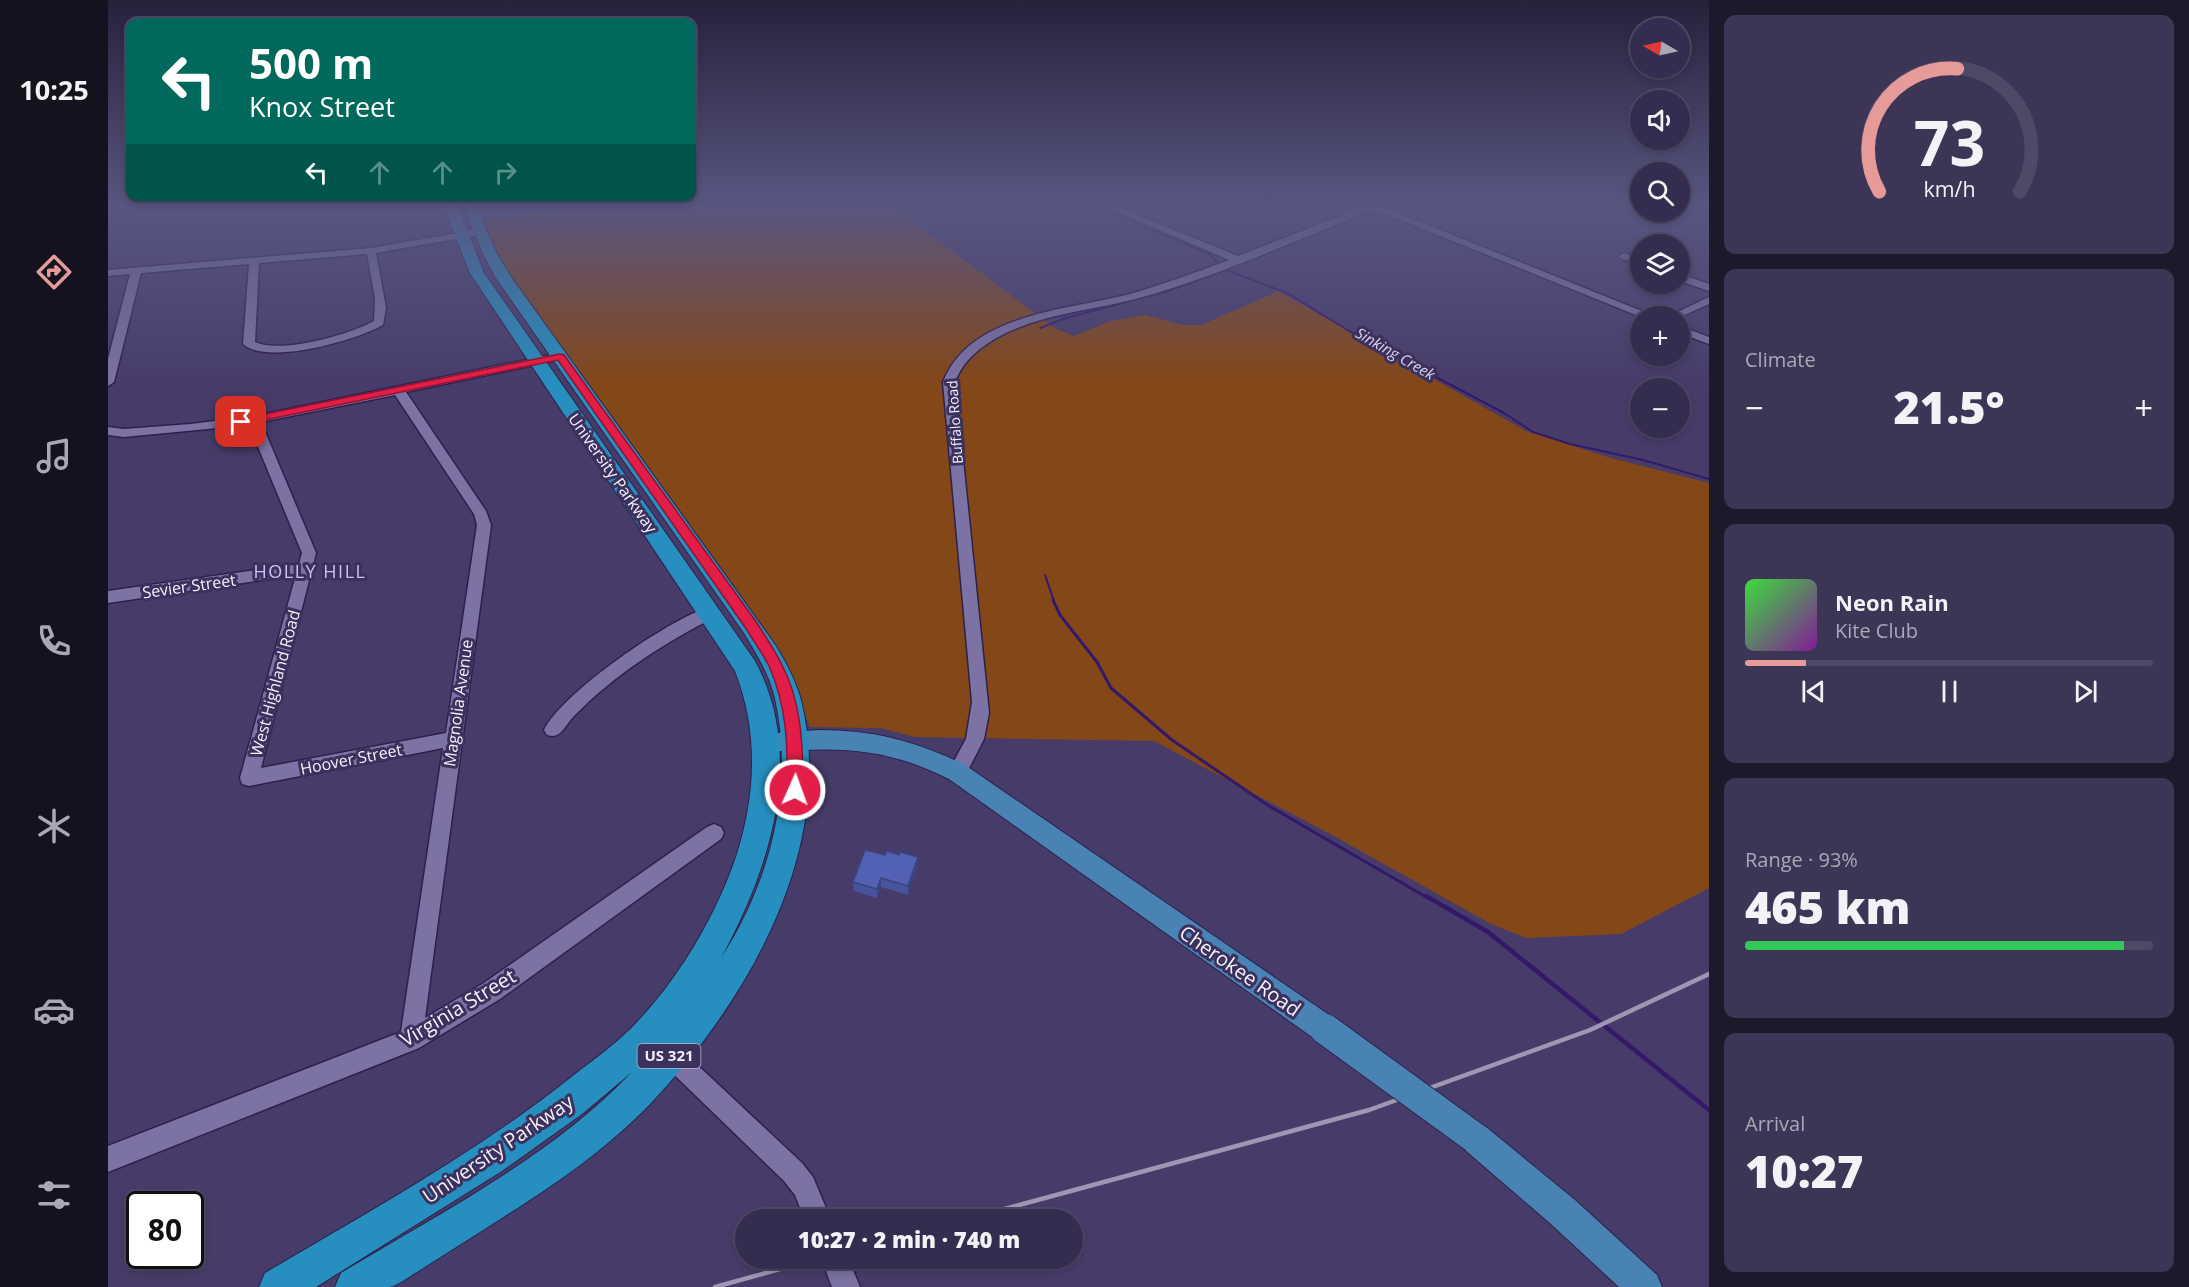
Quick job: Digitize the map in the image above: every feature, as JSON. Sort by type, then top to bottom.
[{"type":"highway","name":"University Parkway","points":[[279,1287],[487,1161],[702,1013],[733,969],[756,926],[775,881],[789,833],[795,790],[781,742],[764,722],[754,686],[746,668],[608,468],[474,265]]},
{"type":"highway","name":"University Parkway","points":[[497,265],[765,648],[775,665],[789,701],[781,742]]},
{"type":"highway","points":[[492,294],[512,289]]},
{"type":"highway","points":[[608,468],[633,461]]},
{"type":"highway","name":"University Parkway","points":[[355,1287],[530,1178],[594,1128],[637,1091],[660,1044]]},
{"type":"main road","name":"Cherokee Road","points":[[781,742],[845,738],[888,743],[920,753],[957,772],[1325,1029],[1475,1138],[1563,1212],[1645,1287]]},
{"type":"street","points":[[108,273],[201,265]]},
{"type":"street","points":[[254,265],[249,344],[257,349],[274,350],[365,332],[379,323],[373,265]]},
{"type":"street","name":"Buffalo Road","points":[[957,772],[980,727],[981,702],[951,374],[970,351],[1011,326],[1137,295],[1224,265]]},
{"type":"street","points":[[1521,265],[1630,308]]},
{"type":"street","points":[[108,382],[136,270]]},
{"type":"street","points":[[1690,281],[1709,288]]},
{"type":"street","points":[[1690,309],[1709,300]]},
{"type":"street","points":[[1690,333],[1709,341]]},
{"type":"street","points":[[108,431],[141,432],[255,420],[560,357]]},
{"type":"street","name":"Magnolia Avenue","points":[[399,391],[483,519],[411,1040]]},
{"type":"street","name":"West Highland Road","points":[[249,778],[309,553],[255,427],[255,420]]},
{"type":"street","name":"Sevier Street","points":[[108,597],[305,568]]},
{"type":"street","points":[[553,730],[560,716],[593,688],[675,630],[709,613]]},
{"type":"street","name":"Hoover Street","points":[[249,778],[453,739]]},
{"type":"street","name":"Virginia Street","points":[[108,1159],[411,1040],[492,991],[714,833]]},
{"type":"street","points":[[660,1044],[794,1172],[804,1186],[813,1209]]},
{"type":"street","points":[[839,1269],[846,1287]]},
{"type":"shaded area","points":[[504,265],[971,265],[1056,329],[1074,336],[1111,321],[1145,315],[1182,325],[1201,325],[1278,291],[1526,431],[1611,458],[1709,483],[1709,888],[1621,934],[1526,938],[1491,924],[1334,836],[1154,741],[915,737],[880,728],[810,727],[787,669],[766,634]]},
{"type":"building","points":[[865,850],[885,855],[887,851],[899,855],[900,852],[918,857],[908,886],[881,878],[877,889],[853,882]]},
{"type":"waterway","name":"Sinking Creek","points":[[1221,265],[1226,270]]},
{"type":"waterway","points":[[1040,328],[1066,318],[1168,291],[1226,270]]},
{"type":"waterway","name":"Sinking Creek","points":[[1226,270],[1289,294],[1349,331],[1504,413],[1533,432],[1570,444],[1643,460],[1709,479]]},
{"type":"waterway","points":[[1045,575],[1054,601]]},
{"type":"waterway","points":[[1053,600],[1060,615],[1097,662],[1111,688],[1172,740],[1269,806],[1428,898]]},
{"type":"waterway","points":[[1426,896],[1488,932],[1709,1110]]},
{"type":"railway","points":[[1004,1209],[1369,1110],[1590,1030],[1709,974]]},
{"type":"railway","points":[[715,1287],[780,1269]]},
{"type":"district","name":"HOLLY HILL","points":[[310,572]]},
{"type":"route","points":[[241,422],[560,357],[752,627],[775,665],[789,701],[795,741],[795,790]]}]
